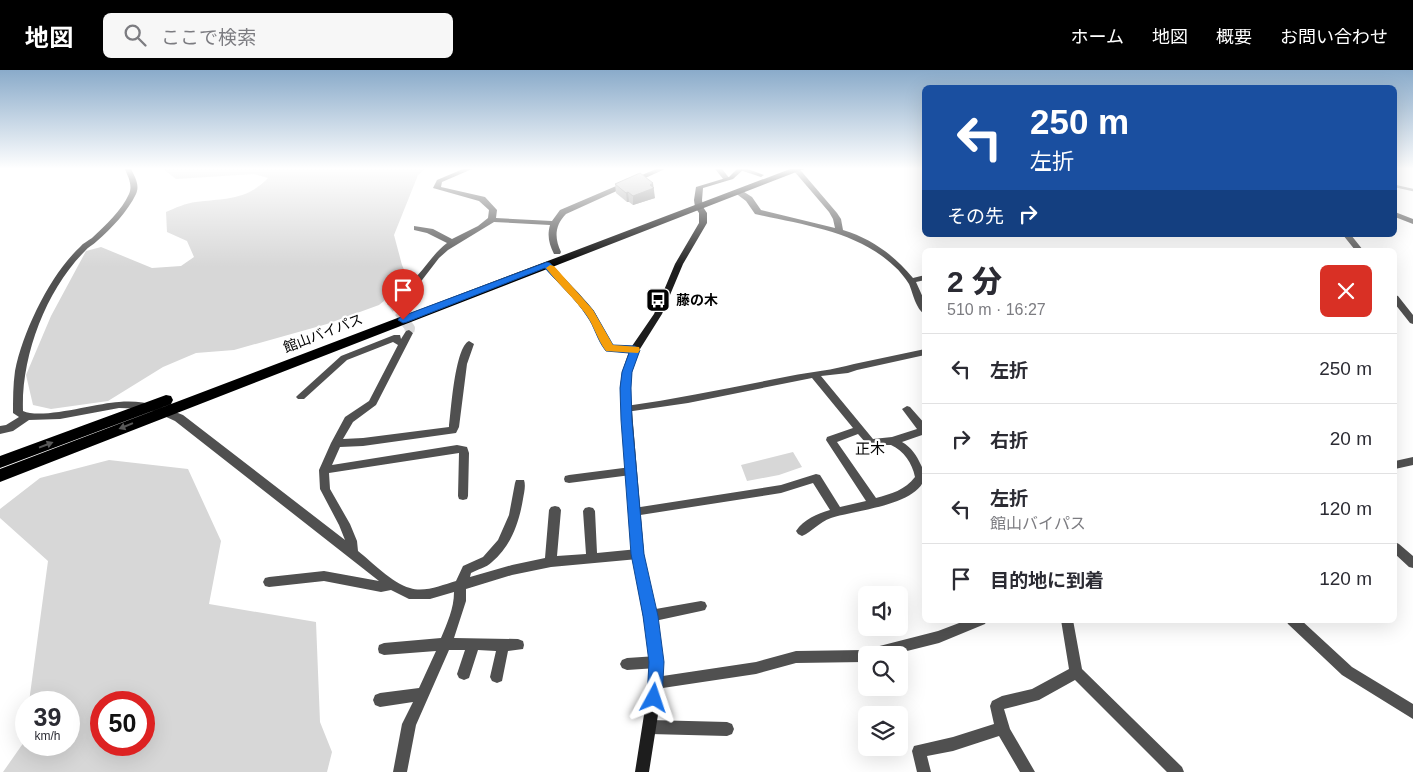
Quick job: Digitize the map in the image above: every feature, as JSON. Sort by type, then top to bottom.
[{"type":"highway","name":"館山バイパス","points":[[0,476],[703,202]]},
{"type":"highway","name":"館山バイパス","points":[[0,462],[557,252],[705,202]]},
{"type":"main road","points":[[642,772],[656,683],[657,662],[638,554],[626,409],[627,372],[635,350],[658,314],[675,271],[703,222],[703,213],[698,204]]},
{"type":"street","points":[[128,202],[95,238],[82,249],[64,272],[39,313],[23,362],[16,401],[18,413],[27,417],[60,415],[120,405],[150,406],[165,411],[179,418],[392,585],[409,594],[430,594],[512,570],[551,562],[638,554]]},
{"type":"street","points":[[391,304],[393,298],[413,285],[437,254],[453,243],[484,227],[491,220],[494,216],[493,210],[485,202]]},
{"type":"street","points":[[557,252],[552,244],[555,223],[563,212],[587,202]]},
{"type":"street","points":[[751,202],[758,212],[840,231],[858,237],[880,250],[892,259],[921,291],[919,300],[922,306]]},
{"type":"street","points":[[824,202],[838,218],[840,231]]},
{"type":"street","points":[[1397,215],[1413,222]]},
{"type":"street","points":[[491,220],[555,223]]},
{"type":"street","points":[[417,228],[430,231],[453,243]]},
{"type":"street","points":[[1349,237],[1358,248]]},
{"type":"street","points":[[547,264],[590,312],[599,327],[604,342],[610,348],[635,350]]},
{"type":"street","points":[[911,281],[922,279]]},
{"type":"street","points":[[1397,301],[1413,321]]},
{"type":"street","points":[[353,553],[351,541],[344,524],[325,489],[324,470],[349,420],[373,403],[409,333]]},
{"type":"street","points":[[301,397],[344,358],[396,337],[397,341],[404,344]]},
{"type":"street","points":[[336,443],[363,442],[452,430],[454,427],[462,364],[470,344]]},
{"type":"street","points":[[626,409],[688,400],[814,374],[848,370],[854,366],[922,353]]},
{"type":"street","points":[[814,374],[871,443],[893,441],[922,431]]},
{"type":"street","points":[[907,409],[922,428]]},
{"type":"street","points":[[0,430],[9,428],[27,417]]},
{"type":"street","points":[[860,430],[831,440],[873,502]]},
{"type":"street","points":[[802,530],[814,520],[896,497],[918,483],[920,478],[917,465],[893,441]]},
{"type":"street","points":[[324,470],[458,449],[462,450],[464,454],[463,496]]},
{"type":"street","points":[[1397,465],[1413,461]]},
{"type":"street","points":[[569,479],[631,471]]},
{"type":"street","points":[[634,512],[772,490],[816,478],[837,512]]},
{"type":"street","points":[[400,772],[407,732],[445,644],[460,601],[460,586],[466,570],[488,560],[506,539],[516,512],[520,483]]},
{"type":"street","points":[[551,562],[555,510]]},
{"type":"street","points":[[589,511],[592,559]]},
{"type":"street","points":[[1397,549],[1413,563]]},
{"type":"street","points":[[268,582],[324,576],[381,588],[392,585]]},
{"type":"street","points":[[650,616],[702,606]]},
{"type":"street","points":[[656,683],[756,668],[796,657],[864,656],[939,637],[974,623]]},
{"type":"street","points":[[1067,623],[1076,672],[1176,772]]},
{"type":"street","points":[[1295,623],[1347,671],[1413,712]]},
{"type":"street","points":[[384,649],[445,644],[518,645]]},
{"type":"street","points":[[464,674],[473,644]]},
{"type":"street","points":[[497,677],[503,645]]},
{"type":"street","points":[[627,664],[657,662]]},
{"type":"street","points":[[1028,772],[1002,728],[998,719],[997,706],[1034,695],[1076,672]]},
{"type":"street","points":[[380,700],[424,694]]},
{"type":"street","points":[[650,727],[727,729]]},
{"type":"street","points":[[924,772],[919,751],[953,744],[1002,728]]},
{"type":"shaded area","points":[[407,202],[394,235],[402,265],[409,281],[379,305],[327,324],[234,350],[196,353],[163,367],[108,401],[51,409],[33,405],[26,375],[51,316],[86,251],[101,247],[152,268],[181,266],[194,257],[187,241],[167,232],[166,212],[192,203]]},
{"type":"shaded area","points":[[793,452],[802,467],[779,475],[747,481],[741,465]]},
{"type":"shaded area","points":[[109,460],[188,469],[221,541],[209,604],[316,622],[320,722],[332,752],[327,772],[3,772],[15,755],[80,756],[80,691],[30,691],[48,561],[0,518],[0,509],[40,478]]},
{"type":"tunnel","points":[[391,303],[407,324]]},
{"type":"tunnel","points":[[406,323],[410,328],[409,333]]},
{"type":"slow traffic","points":[[550,268],[590,312],[599,327],[604,342],[610,348],[634,351]]},
{"type":"place","name":"藤の木","points":[[658,300]]},
{"type":"district","name":"正木","points":[[870,449]]},
{"type":"route","points":[[403,320],[547,264],[578,301],[590,312],[599,327],[604,342],[610,348],[635,350],[627,372],[625,388],[626,420],[638,554],[657,662],[654,698]]}]
